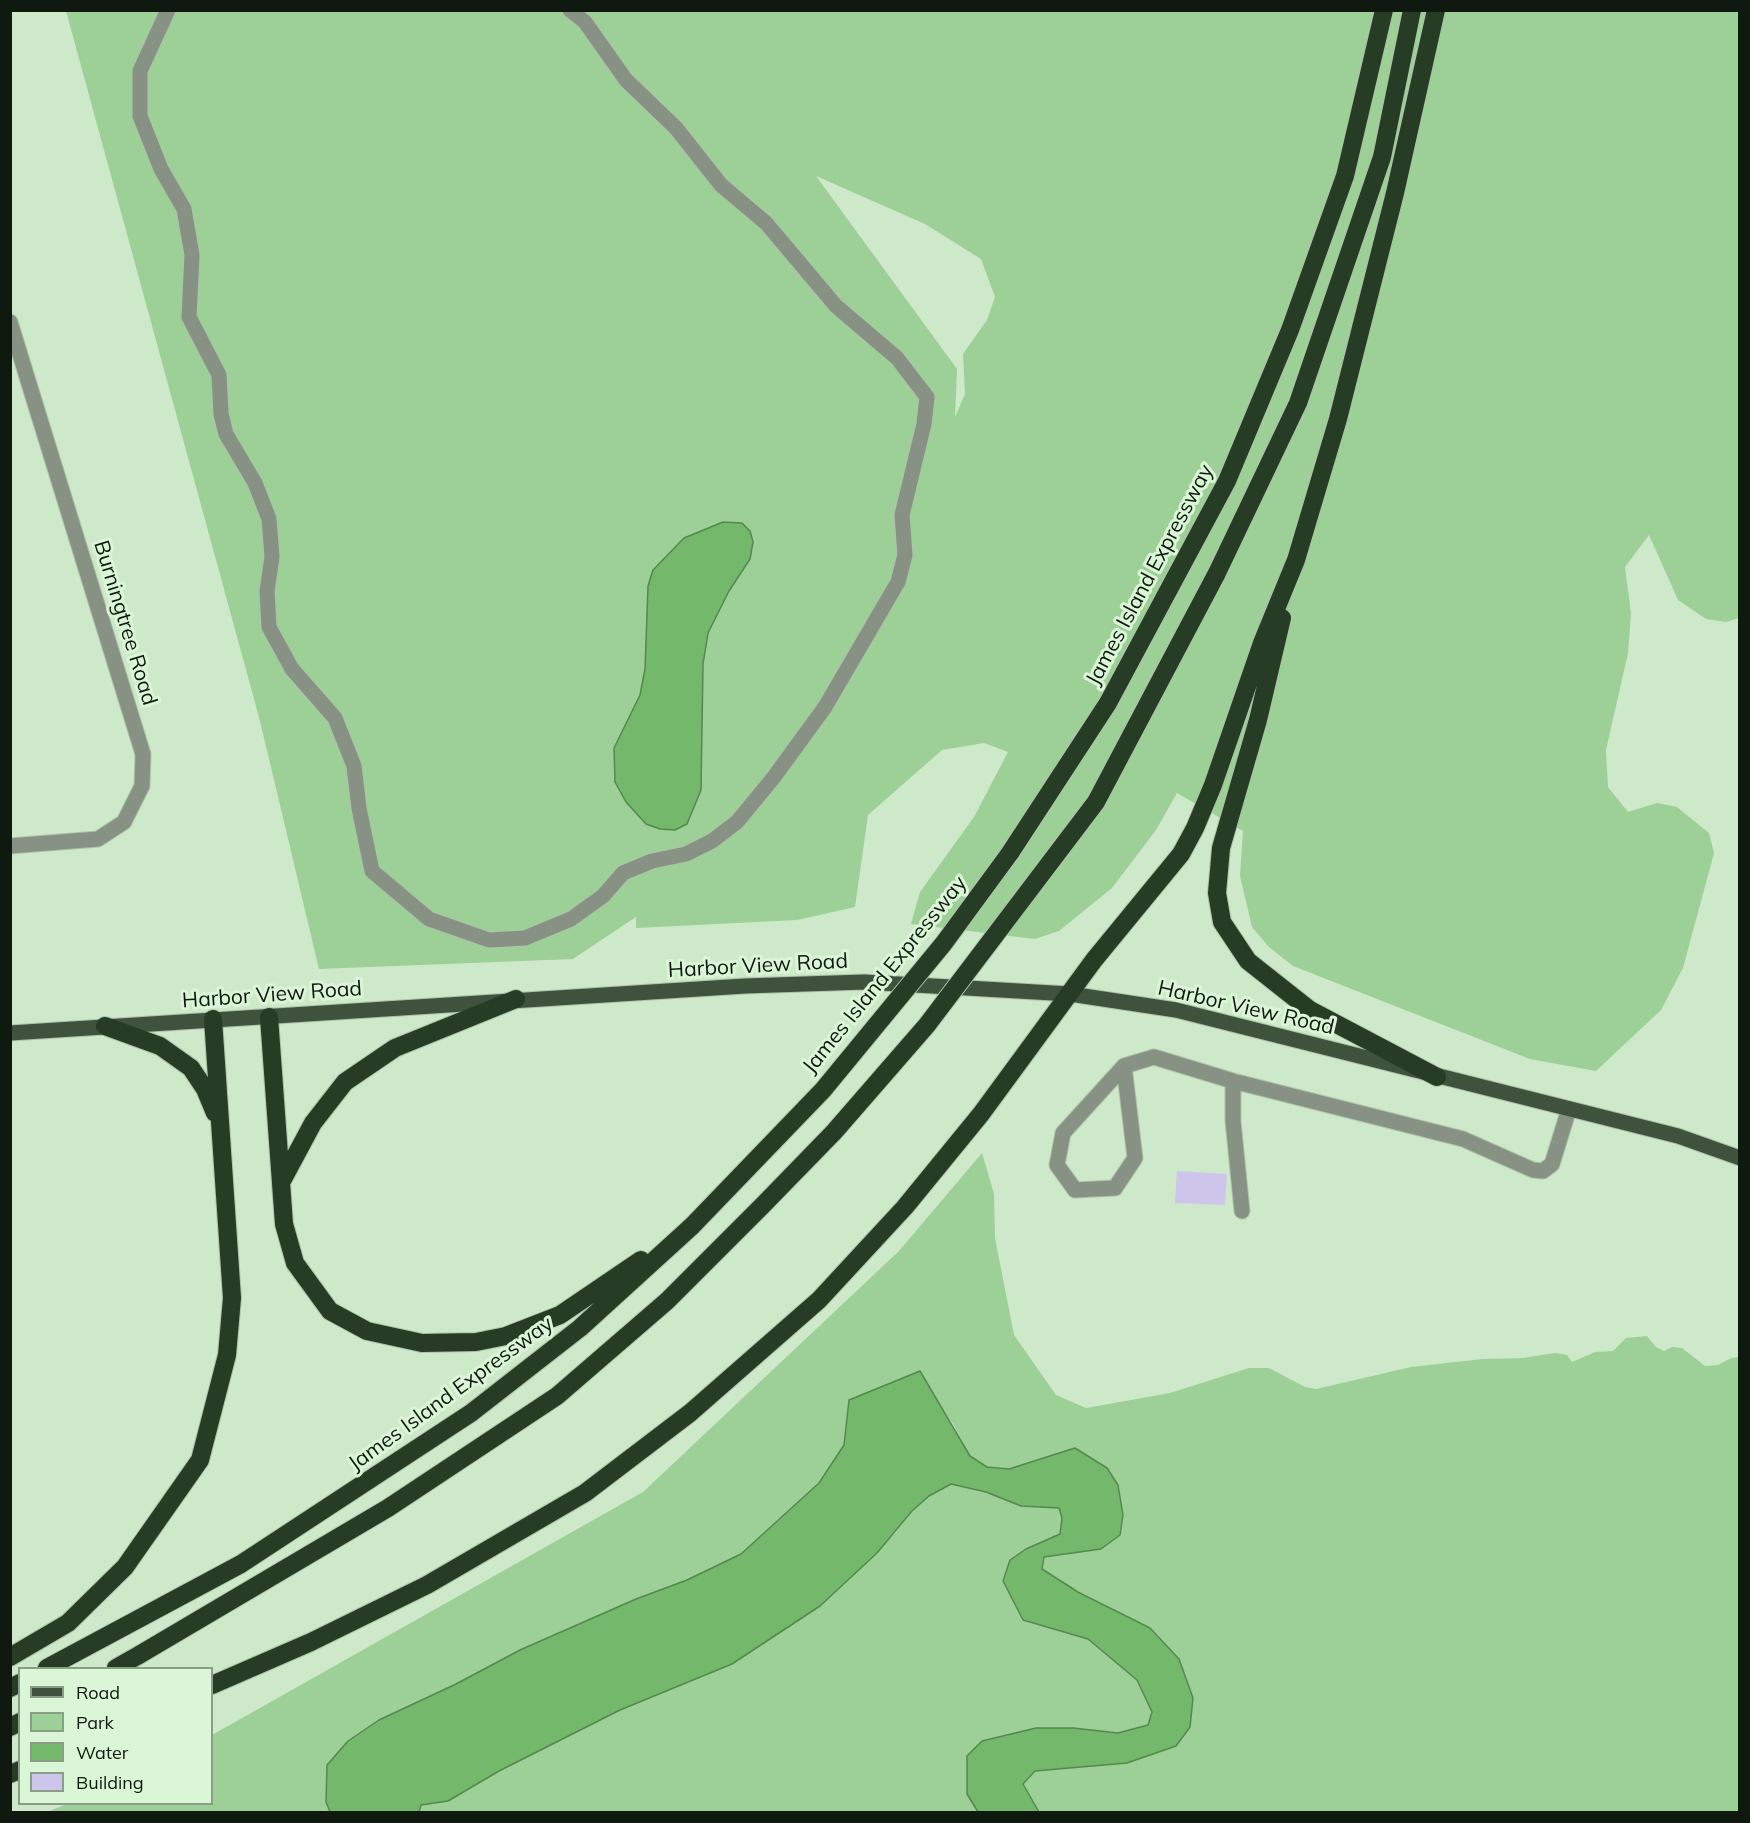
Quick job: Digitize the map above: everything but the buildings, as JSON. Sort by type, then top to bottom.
[{"type":"highway","name":"James Island Expressway","points":[[49,1667],[126,1628],[241,1564],[471,1413],[580,1328],[692,1226],[823,1090],[944,943],[1054,789],[1108,703],[1227,481],[1290,330],[1345,176],[1384,10]]},
{"type":"highway","points":[[118,1667],[388,1508],[557,1396],[668,1301],[834,1132],[927,1025],[1096,802],[1222,562],[1298,403],[1382,157],[1412,10]]},
{"type":"highway","points":[[1436,10],[1395,193],[1338,419],[1296,560],[1258,720],[1221,848],[1217,893],[1222,922],[1248,961],[1310,1010],[1437,1077]]},
{"type":"highway","points":[[213,1685],[311,1642],[427,1586],[585,1493],[690,1413],[819,1300],[905,1207],[981,1114],[1094,960],[1151,894],[1181,854],[1213,785],[1262,643],[1296,560]]},
{"type":"highway","points":[[283,1179],[313,1123],[345,1082],[395,1048],[516,999]]},
{"type":"highway","points":[[269,1017],[283,1179],[284,1224],[295,1263],[330,1311],[367,1331],[422,1343],[467,1343],[506,1336],[560,1315],[692,1226]]},
{"type":"highway","points":[[10,1657],[68,1623],[125,1567],[200,1460],[227,1355],[232,1298],[213,1019]]},
{"type":"highway","points":[[105,1026],[160,1046],[191,1068],[205,1089],[220,1127]]},
{"type":"main road","name":"Harbor View Road","points":[[10,1033],[516,999],[864,982],[1070,994],[1176,1010],[1678,1136],[1740,1158]]},
{"type":"street","points":[[168,10],[140,71],[140,116],[161,169],[184,209],[192,255],[189,316],[219,375],[221,414],[226,434],[255,483],[269,519],[272,557],[267,591],[269,627],[292,669],[335,718],[354,766],[358,808],[372,872],[429,919],[489,940],[525,938],[571,919],[603,896],[623,873],[652,861],[686,854],[712,841],[737,822],[774,777],[825,707],[898,582],[905,555],[902,515],[924,424],[927,397],[897,358],[836,306],[766,223],[721,185],[676,128],[626,80],[585,22],[570,10]]},
{"type":"street","name":"Burningtree Road","points":[[10,322],[143,754],[142,786],[124,822],[98,839],[10,846]]},
{"type":"street","points":[[1124,1066],[1135,1158],[1115,1188],[1075,1190],[1057,1166],[1063,1133],[1124,1066],[1154,1057],[1233,1082],[1463,1139],[1533,1170],[1543,1171],[1552,1164],[1569,1109]]},
{"type":"street","points":[[1233,1082],[1233,1121],[1242,1210]]},
{"type":"green space","points":[[66,11],[1739,11],[1739,618],[1726,622],[1706,619],[1678,600],[1649,535],[1625,567],[1631,613],[1628,653],[1606,750],[1608,787],[1628,812],[1657,803],[1677,807],[1709,833],[1714,853],[1683,968],[1661,1010],[1596,1071],[1530,1059],[1293,966],[1269,947],[1252,927],[1240,876],[1243,831],[1177,793],[1156,830],[1112,888],[1059,931],[1035,939],[911,924],[920,892],[974,817],[1008,752],[984,743],[942,750],[868,815],[855,907],[797,920],[636,928],[636,917],[573,959],[319,969],[260,721]],"holes":[[[816,176],[925,224],[981,259],[995,297],[987,320],[963,354],[965,394],[955,417],[957,369]]]},
{"type":"green space","points":[[982,1153],[994,1194],[995,1238],[1014,1335],[1056,1395],[1086,1408],[1170,1393],[1249,1368],[1269,1368],[1305,1387],[1316,1389],[1411,1367],[1483,1359],[1523,1358],[1555,1353],[1567,1355],[1572,1362],[1595,1352],[1613,1351],[1626,1338],[1647,1336],[1656,1347],[1664,1351],[1672,1347],[1682,1348],[1705,1366],[1718,1365],[1731,1358],[1739,1357],[1739,1812],[1039,1812],[1023,1784],[1035,1771],[1176,1746],[1114,1609],[1058,1581],[1042,1569],[1044,1557],[1066,1555],[1123,1515],[1118,1485],[1107,1468],[1032,1463],[1009,1469],[987,1467],[970,1456],[953,1424],[936,1400],[849,1400],[844,1445],[819,1483],[741,1554],[687,1580],[636,1599],[520,1650],[456,1684],[379,1720],[326,1802],[330,1812],[47,1812],[64,1805],[213,1805],[213,1734],[643,1492],[899,1251]]},
{"type":"green space","points":[[951,1484],[986,1492],[1021,1506],[1059,1508],[1062,1518],[1060,1534],[1026,1549],[1023,1620],[1088,1639],[1119,1662],[1137,1680],[1145,1693],[1152,1712],[1149,1725],[1118,1733],[1073,1728],[967,1794],[978,1812],[419,1812],[421,1805],[448,1801],[499,1771],[620,1710],[732,1664],[820,1606],[896,1532],[912,1511],[929,1496]]},
{"type":"water","points":[[723,522],[742,523],[750,531],[753,542],[750,559],[729,591],[708,633],[703,664],[701,790],[687,824],[675,830],[660,829],[646,824],[626,802],[615,782],[614,748],[640,695],[645,669],[648,586],[653,570],[684,538]]},
{"type":"water","points":[[920,1371],[970,1456],[987,1467],[1009,1469],[1075,1448],[1107,1468],[1118,1485],[1123,1515],[1120,1535],[1101,1549],[1044,1557],[1042,1569],[1078,1592],[1150,1628],[1179,1659],[1193,1698],[1190,1727],[1176,1746],[1127,1763],[1035,1771],[1023,1784],[1039,1812],[978,1812],[967,1794],[967,1756],[982,1741],[1036,1728],[1073,1728],[1118,1733],[1148,1725],[1152,1712],[1137,1680],[1088,1639],[1023,1620],[1003,1581],[1010,1560],[1026,1549],[1060,1534],[1062,1518],[1059,1508],[1021,1506],[986,1492],[951,1484],[929,1496],[912,1511],[877,1553],[820,1606],[732,1664],[620,1710],[499,1771],[448,1801],[421,1805],[419,1812],[330,1812],[326,1802],[327,1765],[348,1741],[379,1720],[456,1684],[520,1650],[636,1599],[687,1580],[741,1554],[819,1483],[844,1445],[849,1400]]}]
